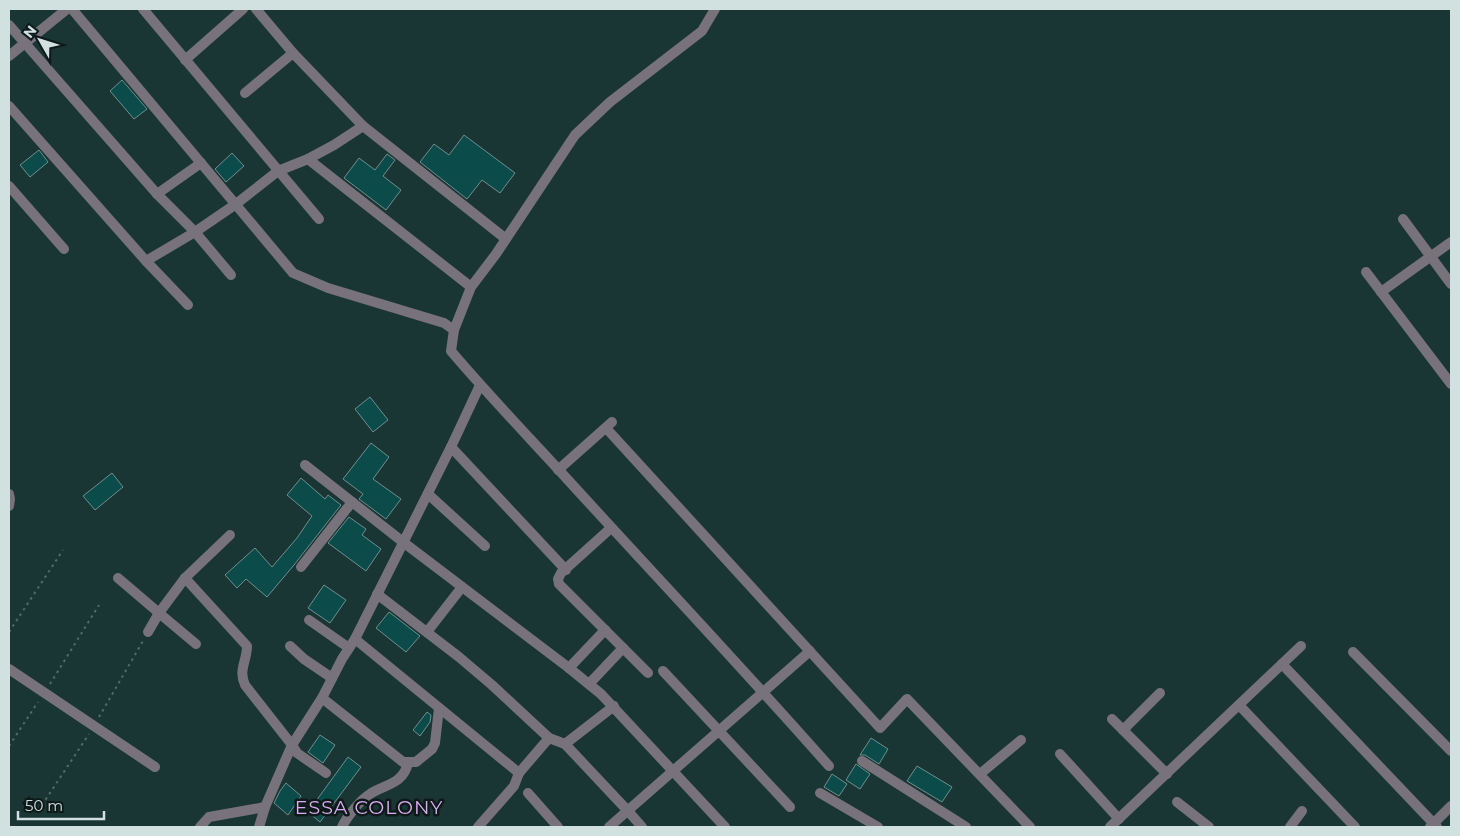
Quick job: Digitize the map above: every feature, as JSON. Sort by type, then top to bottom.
[{"type":"street","points":[[9,56],[67,9]]},
{"type":"street","points":[[72,9],[293,273],[328,288],[444,323],[454,330]]},
{"type":"street","points":[[143,9],[318,219]]},
{"type":"street","points":[[185,60],[243,9]]},
{"type":"street","points":[[256,9],[293,53],[363,126],[506,239]]},
{"type":"street","points":[[715,9],[702,31],[610,102],[575,135],[506,239],[471,287],[454,330],[451,350],[480,385],[829,766]]},
{"type":"street","points":[[9,25],[157,194],[195,232],[231,275]]},
{"type":"street","points":[[244,93],[293,53]]},
{"type":"street","points":[[9,106],[146,261],[188,305]]},
{"type":"street","points":[[146,261],[195,232],[236,204],[278,171],[308,159],[363,126]]},
{"type":"street","points":[[308,159],[471,287]]},
{"type":"street","points":[[157,194],[202,163]]},
{"type":"street","points":[[9,186],[64,249]]},
{"type":"street","points":[[1403,219],[1451,284]]},
{"type":"street","points":[[1381,292],[1451,242]]},
{"type":"street","points":[[1366,272],[1451,384]]},
{"type":"street","points":[[258,827],[292,745],[322,698],[352,644],[428,494],[480,385]]},
{"type":"street","points":[[558,470],[609,425],[880,728],[907,699],[1030,827]]},
{"type":"street","points":[[451,446],[566,570]]},
{"type":"street","points":[[305,465],[589,684],[614,706],[725,827]]},
{"type":"street","points":[[9,494],[9,506]]},
{"type":"street","points":[[428,494],[485,546]]},
{"type":"street","points":[[300,567],[352,502]]},
{"type":"street","points":[[611,528],[559,576],[559,584],[648,673]]},
{"type":"street","points":[[148,632],[159,613],[185,578],[230,535]]},
{"type":"street","points":[[118,578],[196,644]]},
{"type":"street","points":[[185,578],[247,646],[241,672],[245,685],[297,753],[326,773]]},
{"type":"street","points":[[427,632],[462,587]]},
{"type":"street","points":[[377,594],[492,684],[549,738],[565,744],[642,827]]},
{"type":"street","points":[[309,620],[352,644],[439,708],[519,773]]},
{"type":"street","points":[[570,668],[605,630]]},
{"type":"street","points":[[290,646],[332,678]]},
{"type":"street","points":[[1110,827],[1301,646]]},
{"type":"street","points":[[589,684],[623,648]]},
{"type":"street","points":[[610,827],[810,651]]},
{"type":"street","points":[[1353,652],[1451,751]]},
{"type":"street","points":[[1282,664],[1433,826],[1451,806]]},
{"type":"street","points":[[9,669],[155,767]]},
{"type":"street","points":[[663,671],[790,807]]},
{"type":"street","points":[[1123,730],[1160,693]]},
{"type":"street","points":[[322,698],[403,762],[408,763],[416,762],[432,749],[435,743],[439,708]]},
{"type":"street","points":[[1239,705],[1355,827]]},
{"type":"street","points":[[565,744],[614,706]]},
{"type":"street","points":[[1112,719],[1167,774]]},
{"type":"street","points":[[479,827],[514,786],[519,773],[549,738]]},
{"type":"street","points":[[980,774],[1022,740]]},
{"type":"street","points":[[1060,754],[1118,819]]},
{"type":"street","points":[[862,761],[966,827]]},
{"type":"street","points":[[342,827],[368,794],[400,779],[406,771],[408,763]]},
{"type":"street","points":[[528,793],[558,827]]},
{"type":"street","points":[[820,793],[878,827]]},
{"type":"street","points":[[1177,802],[1209,827]]},
{"type":"street","points":[[200,827],[209,816],[265,807]]},
{"type":"street","points":[[1290,827],[1302,810]]},
{"type":"path","points":[[9,632],[62,550]]},
{"type":"path","points":[[9,746],[99,605]]},
{"type":"building","points":[[122,80],[147,109],[134,119],[110,91]]},
{"type":"building","points":[[464,135],[515,173],[500,193],[482,180],[467,199],[420,162],[434,144],[449,155]]},
{"type":"building","points":[[39,150],[48,162],[30,177],[20,165]]},
{"type":"building","points":[[232,153],[244,166],[226,182],[215,169]]},
{"type":"building","points":[[387,154],[395,160],[383,176],[401,190],[386,210],[344,178],[359,158],[375,170]]},
{"type":"building","points":[[370,397],[388,420],[373,432],[355,409]]},
{"type":"building","points":[[371,443],[389,457],[373,479],[401,499],[386,519],[359,499],[363,494],[343,479]]},
{"type":"building","points":[[112,473],[123,487],[95,510],[83,496]]},
{"type":"building","points":[[301,478],[325,499],[328,495],[341,505],[267,597],[246,579],[237,588],[225,575],[255,548],[272,567],[297,538],[312,516],[287,495]]},
{"type":"building","points":[[349,517],[366,529],[362,535],[381,549],[366,571],[328,543]]},
{"type":"building","points":[[324,585],[346,600],[330,623],[308,608]]},
{"type":"building","points":[[389,612],[420,636],[406,652],[376,628]]},
{"type":"building","points":[[427,712],[431,715],[430,722],[420,736],[413,730]]},
{"type":"building","points":[[320,735],[335,745],[323,763],[308,752]]},
{"type":"building","points":[[871,738],[888,749],[879,764],[865,755],[860,755]]},
{"type":"building","points":[[348,757],[361,767],[320,822],[308,812]]},
{"type":"building","points":[[856,764],[870,774],[860,789],[846,780]]},
{"type":"building","points":[[917,766],[952,787],[942,802],[907,781]]},
{"type":"building","points":[[832,774],[847,784],[839,796],[824,787]]},
{"type":"building","points":[[286,783],[301,796],[288,815],[274,803]]},
{"type":"district","name":"ESSA COLONY","points":[[369,807]]}]
